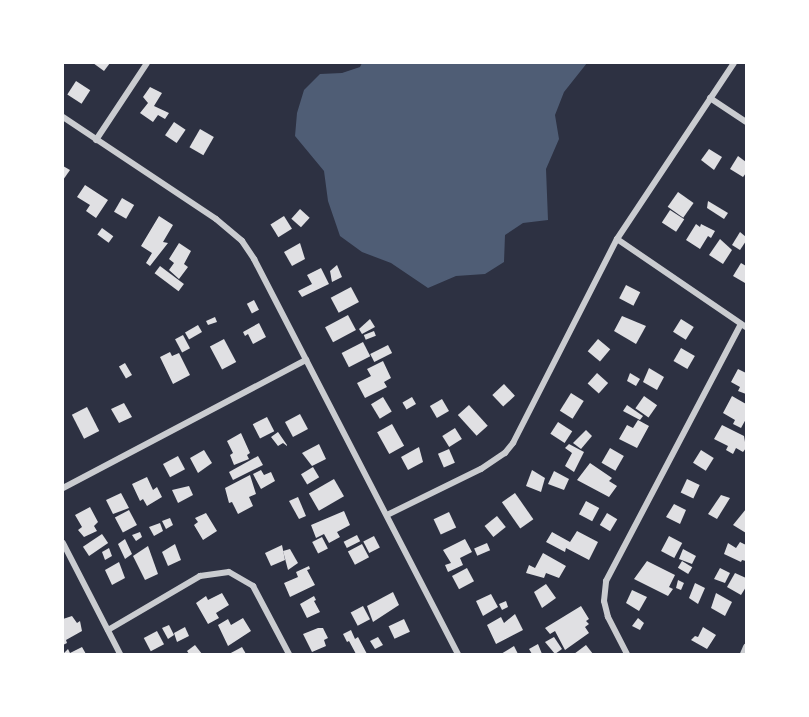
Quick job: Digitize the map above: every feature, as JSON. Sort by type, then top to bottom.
[{"type":"street","points":[[96,140],[147,63]]},
{"type":"street","points":[[387,515],[481,469],[500,457],[513,443],[617,239],[734,63]]},
{"type":"street","points":[[710,98],[746,122]]},
{"type":"street","points":[[63,117],[216,219],[242,241],[255,259],[458,654]]},
{"type":"street","points":[[617,239],[743,325],[606,581],[604,601],[608,617],[627,654]]},
{"type":"street","points":[[63,488],[306,360]]},
{"type":"street","points":[[63,543],[120,654]]},
{"type":"street","points":[[108,630],[200,576],[229,572],[253,586],[289,654]]},
{"type":"street","points":[[742,654],[746,647]]},
{"type":"water","points":[[362,63],[587,63],[564,92],[555,115],[559,139],[546,169],[548,220],[523,223],[505,235],[504,262],[485,274],[456,276],[428,288],[391,263],[362,252],[340,236],[328,201],[324,171],[295,136],[297,113],[304,90],[320,74],[342,73],[360,67]]},
{"type":"building","points":[[93,63],[110,63],[104,71]]},
{"type":"building","points":[[76,81],[90,90],[82,104],[67,94]]},
{"type":"building","points":[[150,87],[162,93],[154,106],[169,113],[165,119],[158,115],[153,122],[140,113],[148,103],[143,97]]},
{"type":"building","points":[[174,122],[186,130],[177,143],[165,135]]},
{"type":"building","points":[[200,129],[214,137],[203,155],[190,147]]},
{"type":"building","points":[[709,149],[722,157],[714,170],[701,160]]},
{"type":"building","points":[[738,156],[746,162],[746,173],[743,177],[730,169]]},
{"type":"building","points":[[63,166],[70,170],[63,180]]},
{"type":"building","points":[[85,185],[108,200],[96,218],[86,211],[90,205],[77,197]]},
{"type":"building","points":[[678,192],[694,203],[683,218],[668,207]]},
{"type":"building","points":[[122,198],[134,205],[126,219],[114,212]]},
{"type":"building","points":[[708,201],[728,213],[724,219],[707,208]]},
{"type":"building","points":[[300,209],[310,218],[301,227],[291,219]]},
{"type":"building","points":[[670,210],[684,219],[676,232],[662,223]]},
{"type":"building","points":[[159,216],[173,225],[163,242],[168,243],[150,266],[146,263],[152,253],[141,246]]},
{"type":"building","points":[[284,216],[292,229],[278,237],[270,224]]},
{"type":"building","points":[[696,224],[715,231],[711,238],[708,236],[700,249],[686,240]]},
{"type":"building","points":[[102,228],[113,236],[109,243],[97,234]]},
{"type":"building","points":[[740,232],[746,237],[746,241],[740,250],[732,245]]},
{"type":"building","points":[[720,239],[732,250],[723,264],[709,255]]},
{"type":"building","points":[[179,243],[191,251],[184,264],[188,267],[179,279],[169,270],[174,263],[169,259]]},
{"type":"building","points":[[300,243],[305,259],[292,266],[284,252]]},
{"type":"building","points":[[741,263],[746,266],[745,283],[733,276]]},
{"type":"building","points":[[337,265],[342,277],[332,282],[330,271]]},
{"type":"building","points":[[160,266],[184,284],[179,291],[155,273]]},
{"type":"building","points":[[321,268],[329,284],[302,297],[298,291],[312,284],[307,275]]},
{"type":"building","points":[[626,285],[640,292],[633,306],[619,298]]},
{"type":"building","points":[[351,287],[359,302],[339,313],[331,298]]},
{"type":"building","points":[[254,300],[259,310],[252,313],[247,304]]},
{"type":"building","points":[[348,315],[356,330],[333,342],[325,327]]},
{"type":"building","points":[[622,316],[646,326],[636,344],[614,331]]},
{"type":"building","points":[[215,317],[217,322],[208,325],[206,321]]},
{"type":"building","points":[[370,319],[375,327],[362,334],[359,329]]},
{"type":"building","points":[[681,319],[694,327],[686,340],[673,332]]},
{"type":"building","points":[[259,323],[266,337],[253,344],[248,334],[245,336],[243,332]]},
{"type":"building","points":[[198,325],[202,332],[189,339],[185,332]]},
{"type":"building","points":[[374,331],[376,336],[366,340],[364,335]]},
{"type":"building","points":[[183,335],[190,348],[182,352],[175,339]]},
{"type":"building","points":[[224,339],[236,362],[222,369],[210,347]]},
{"type":"building","points":[[598,339],[610,349],[600,362],[588,351]]},
{"type":"building","points":[[363,342],[370,356],[349,367],[342,353]]},
{"type":"building","points":[[388,345],[392,353],[374,362],[370,354]]},
{"type":"building","points":[[681,348],[695,356],[687,369],[674,361]]},
{"type":"building","points":[[170,352],[172,356],[179,353],[190,375],[173,384],[160,357]]},
{"type":"building","points":[[383,361],[391,378],[384,382],[387,387],[365,398],[357,383],[371,376],[367,369]]},
{"type":"building","points":[[125,363],[132,375],[126,379],[119,366]]},
{"type":"building","points":[[649,368],[664,377],[657,390],[643,382]]},
{"type":"building","points":[[738,369],[746,373],[746,394],[738,391],[740,387],[731,382]]},
{"type":"building","points":[[597,373],[608,383],[599,393],[588,383]]},
{"type":"building","points":[[630,373],[640,379],[636,386],[627,381]]},
{"type":"building","points":[[504,384],[515,396],[503,407],[492,395]]},
{"type":"building","points":[[571,393],[584,401],[573,419],[560,411]]},
{"type":"building","points":[[644,396],[657,405],[649,417],[635,408]]},
{"type":"building","points":[[732,396],[746,404],[746,419],[741,428],[733,424],[735,420],[723,413]]},
{"type":"building","points":[[383,397],[392,412],[380,419],[371,404]]},
{"type":"building","points":[[412,397],[416,404],[406,409],[402,402]]},
{"type":"building","points":[[442,399],[449,411],[437,418],[430,406]]},
{"type":"building","points":[[124,403],[132,417],[119,423],[111,409]]},
{"type":"building","points":[[469,405],[488,426],[477,436],[458,415]]},
{"type":"building","points":[[627,405],[643,416],[640,420],[623,411]]},
{"type":"building","points":[[87,407],[99,431],[84,439],[72,415]]},
{"type":"building","points":[[300,414],[308,429],[293,437],[285,422]]},
{"type":"building","points":[[267,417],[274,431],[260,439],[253,424]]},
{"type":"building","points":[[638,420],[649,426],[637,448],[619,439],[627,425],[633,428]]},
{"type":"building","points":[[558,422],[572,431],[565,443],[550,434]]},
{"type":"building","points":[[392,424],[404,446],[389,454],[377,432]]},
{"type":"building","points":[[722,425],[744,436],[746,448],[743,452],[736,448],[733,454],[726,450],[728,446],[714,439]]},
{"type":"building","points":[[455,428],[462,439],[449,447],[442,436]]},
{"type":"building","points":[[586,430],[592,436],[581,449],[573,443]]},
{"type":"building","points":[[278,432],[287,446],[283,443],[278,446],[271,437]]},
{"type":"building","points":[[241,433],[250,453],[247,455],[249,459],[234,465],[230,455],[233,453],[227,441]]},
{"type":"building","points":[[319,444],[326,459],[312,466],[302,453]]},
{"type":"building","points":[[569,444],[584,452],[574,472],[565,466],[572,453],[565,448]]},
{"type":"building","points":[[419,447],[423,462],[408,470],[401,457]]},
{"type":"building","points":[[610,448],[624,456],[615,471],[602,463]]},
{"type":"building","points":[[449,449],[455,463],[444,467],[438,454]]},
{"type":"building","points":[[204,450],[212,463],[198,473],[190,458]]},
{"type":"building","points":[[701,450],[714,458],[706,471],[693,463]]},
{"type":"building","points":[[178,456],[185,469],[170,477],[163,464]]},
{"type":"building","points":[[258,456],[263,465],[233,480],[229,472]]},
{"type":"building","points":[[590,463],[612,478],[609,481],[617,486],[609,497],[577,480]]},
{"type":"building","points":[[313,467],[319,477],[307,484],[301,474]]},
{"type":"building","points":[[261,470],[264,475],[271,472],[275,481],[261,489],[253,474]]},
{"type":"building","points":[[532,470],[545,478],[541,492],[526,486]]},
{"type":"building","points":[[554,471],[569,479],[564,490],[548,484]]},
{"type":"building","points":[[250,475],[256,494],[249,497],[253,506],[238,514],[232,502],[229,503],[225,488]]},
{"type":"building","points":[[147,477],[153,490],[157,487],[162,497],[147,506],[143,499],[140,501],[132,484]]},
{"type":"building","points":[[334,479],[344,496],[319,511],[309,494]]},
{"type":"building","points":[[687,479],[700,485],[693,499],[681,493]]},
{"type":"building","points":[[189,486],[193,495],[178,503],[172,490]]},
{"type":"building","points":[[121,493],[129,508],[113,514],[106,500]]},
{"type":"building","points":[[515,493],[533,519],[520,528],[502,502]]},
{"type":"building","points":[[721,495],[730,498],[717,519],[708,514]]},
{"type":"building","points":[[298,497],[306,516],[299,519],[289,501]]},
{"type":"building","points":[[586,501],[599,508],[592,521],[579,514]]},
{"type":"building","points":[[674,504],[686,510],[680,524],[666,517]]},
{"type":"building","points":[[90,507],[98,522],[94,526],[97,531],[84,537],[78,530],[82,527],[75,515]]},
{"type":"building","points":[[746,509],[746,533],[733,525]]},
{"type":"building","points":[[129,510],[137,525],[123,533],[115,518]]},
{"type":"building","points":[[344,511],[350,525],[337,532],[340,537],[329,543],[324,534],[316,538],[311,525]]},
{"type":"building","points":[[449,512],[456,527],[441,535],[434,519]]},
{"type":"building","points":[[206,513],[217,531],[203,540],[194,525],[198,522],[195,518]]},
{"type":"building","points":[[607,513],[617,519],[610,531],[600,525]]},
{"type":"building","points":[[497,516],[506,527],[493,537],[485,526]]},
{"type":"building","points":[[170,518],[173,525],[166,529],[162,521]]},
{"type":"building","points":[[160,523],[163,531],[154,536],[149,527]]},
{"type":"building","points":[[577,531],[598,542],[589,560],[566,548],[565,552],[546,542],[552,532],[570,542]]},
{"type":"building","points":[[140,532],[142,537],[136,541],[132,535]]},
{"type":"building","points":[[102,534],[108,543],[89,556],[83,547]]},
{"type":"building","points":[[357,535],[360,541],[347,548],[344,542]]},
{"type":"building","points":[[374,536],[380,548],[369,553],[363,541]]},
{"type":"building","points":[[669,536],[682,543],[674,558],[661,551]]},
{"type":"building","points":[[322,537],[328,549],[318,554],[312,542]]},
{"type":"building","points":[[125,539],[132,554],[125,559],[118,544]]},
{"type":"building","points":[[465,539],[472,552],[460,558],[463,565],[448,572],[445,565],[451,563],[443,550]]},
{"type":"building","points":[[740,542],[746,545],[746,561],[741,562],[724,554],[728,543],[736,548]]},
{"type":"building","points":[[487,543],[490,550],[477,556],[474,548]]},
{"type":"building","points":[[175,544],[181,560],[168,566],[162,552]]},
{"type":"building","points":[[362,544],[369,557],[355,565],[348,552]]},
{"type":"building","points":[[282,545],[285,560],[271,566],[265,553]]},
{"type":"building","points":[[148,546],[158,574],[145,580],[133,556]]},
{"type":"building","points":[[109,548],[112,556],[105,560],[102,552]]},
{"type":"building","points":[[290,549],[298,563],[288,570],[283,551]]},
{"type":"building","points":[[683,549],[696,556],[692,564],[679,559]]},
{"type":"building","points":[[543,553],[566,566],[559,578],[546,573],[544,578],[526,573],[529,565],[535,568]]},
{"type":"building","points":[[647,561],[675,575],[669,587],[673,589],[668,596],[634,579]]},
{"type":"building","points":[[682,561],[692,567],[688,574],[678,568]]},
{"type":"building","points":[[119,562],[125,578],[112,585],[105,570]]},
{"type":"building","points":[[309,566],[310,569],[307,570],[315,585],[290,597],[284,583],[298,577],[296,572]]},
{"type":"building","points":[[467,568],[474,581],[459,589],[452,576]]},
{"type":"building","points":[[720,568],[730,573],[725,583],[714,579]]},
{"type":"building","points":[[735,573],[746,578],[746,587],[741,595],[727,587]]},
{"type":"building","points":[[678,580],[684,583],[681,590],[676,588]]},
{"type":"building","points":[[695,583],[705,588],[698,604],[689,598]]},
{"type":"building","points":[[546,584],[556,598],[542,608],[534,592]]},
{"type":"building","points":[[632,590],[647,597],[639,611],[626,603]]},
{"type":"building","points":[[393,592],[399,605],[373,622],[367,606]]},
{"type":"building","points":[[222,593],[229,605],[216,613],[219,618],[208,624],[196,603],[206,596],[208,600]]},
{"type":"building","points":[[716,593],[732,602],[725,616],[711,608]]},
{"type":"building","points":[[491,594],[498,607],[483,616],[476,601]]},
{"type":"building","points":[[314,596],[320,612],[307,618],[300,604]]},
{"type":"building","points":[[506,601],[508,607],[502,610],[499,604]]},
{"type":"building","points":[[363,606],[370,619],[358,626],[351,613]]},
{"type":"building","points":[[581,606],[589,619],[586,621],[589,624],[585,627],[589,633],[565,650],[555,631],[550,634],[545,628]]},
{"type":"building","points":[[515,614],[523,630],[496,644],[487,625],[501,617],[504,623]]},
{"type":"building","points":[[72,616],[77,623],[80,621],[82,631],[66,640],[67,643],[63,645],[63,619]]},
{"type":"building","points":[[243,618],[251,631],[228,646],[218,625],[228,619],[231,625]]},
{"type":"building","points":[[638,618],[644,623],[640,630],[632,626]]},
{"type":"building","points":[[404,619],[410,632],[395,639],[389,626]]},
{"type":"building","points":[[169,625],[174,635],[168,639],[162,628]]},
{"type":"building","points":[[185,627],[189,636],[177,642],[174,633]]},
{"type":"building","points":[[703,627],[716,635],[707,649],[691,640],[695,636],[698,637]]},
{"type":"building","points":[[323,628],[328,638],[324,640],[326,646],[312,652],[303,634]]},
{"type":"building","points":[[351,630],[355,639],[358,637],[367,654],[356,654],[349,641],[347,642],[343,634]]},
{"type":"building","points":[[157,631],[164,644],[151,651],[144,638]]},
{"type":"building","points":[[378,637],[383,645],[375,649],[370,641]]},
{"type":"building","points":[[554,637],[562,649],[555,654],[545,642]]},
{"type":"building","points":[[538,644],[542,654],[532,654],[529,649]]},
{"type":"building","points":[[195,645],[202,654],[189,654],[187,651]]},
{"type":"building","points":[[586,645],[593,654],[574,654]]},
{"type":"building","points":[[514,646],[518,654],[501,654]]},
{"type":"building","points":[[82,647],[86,654],[63,654],[68,649],[70,653]]},
{"type":"building","points":[[242,647],[246,654],[229,654]]}]
